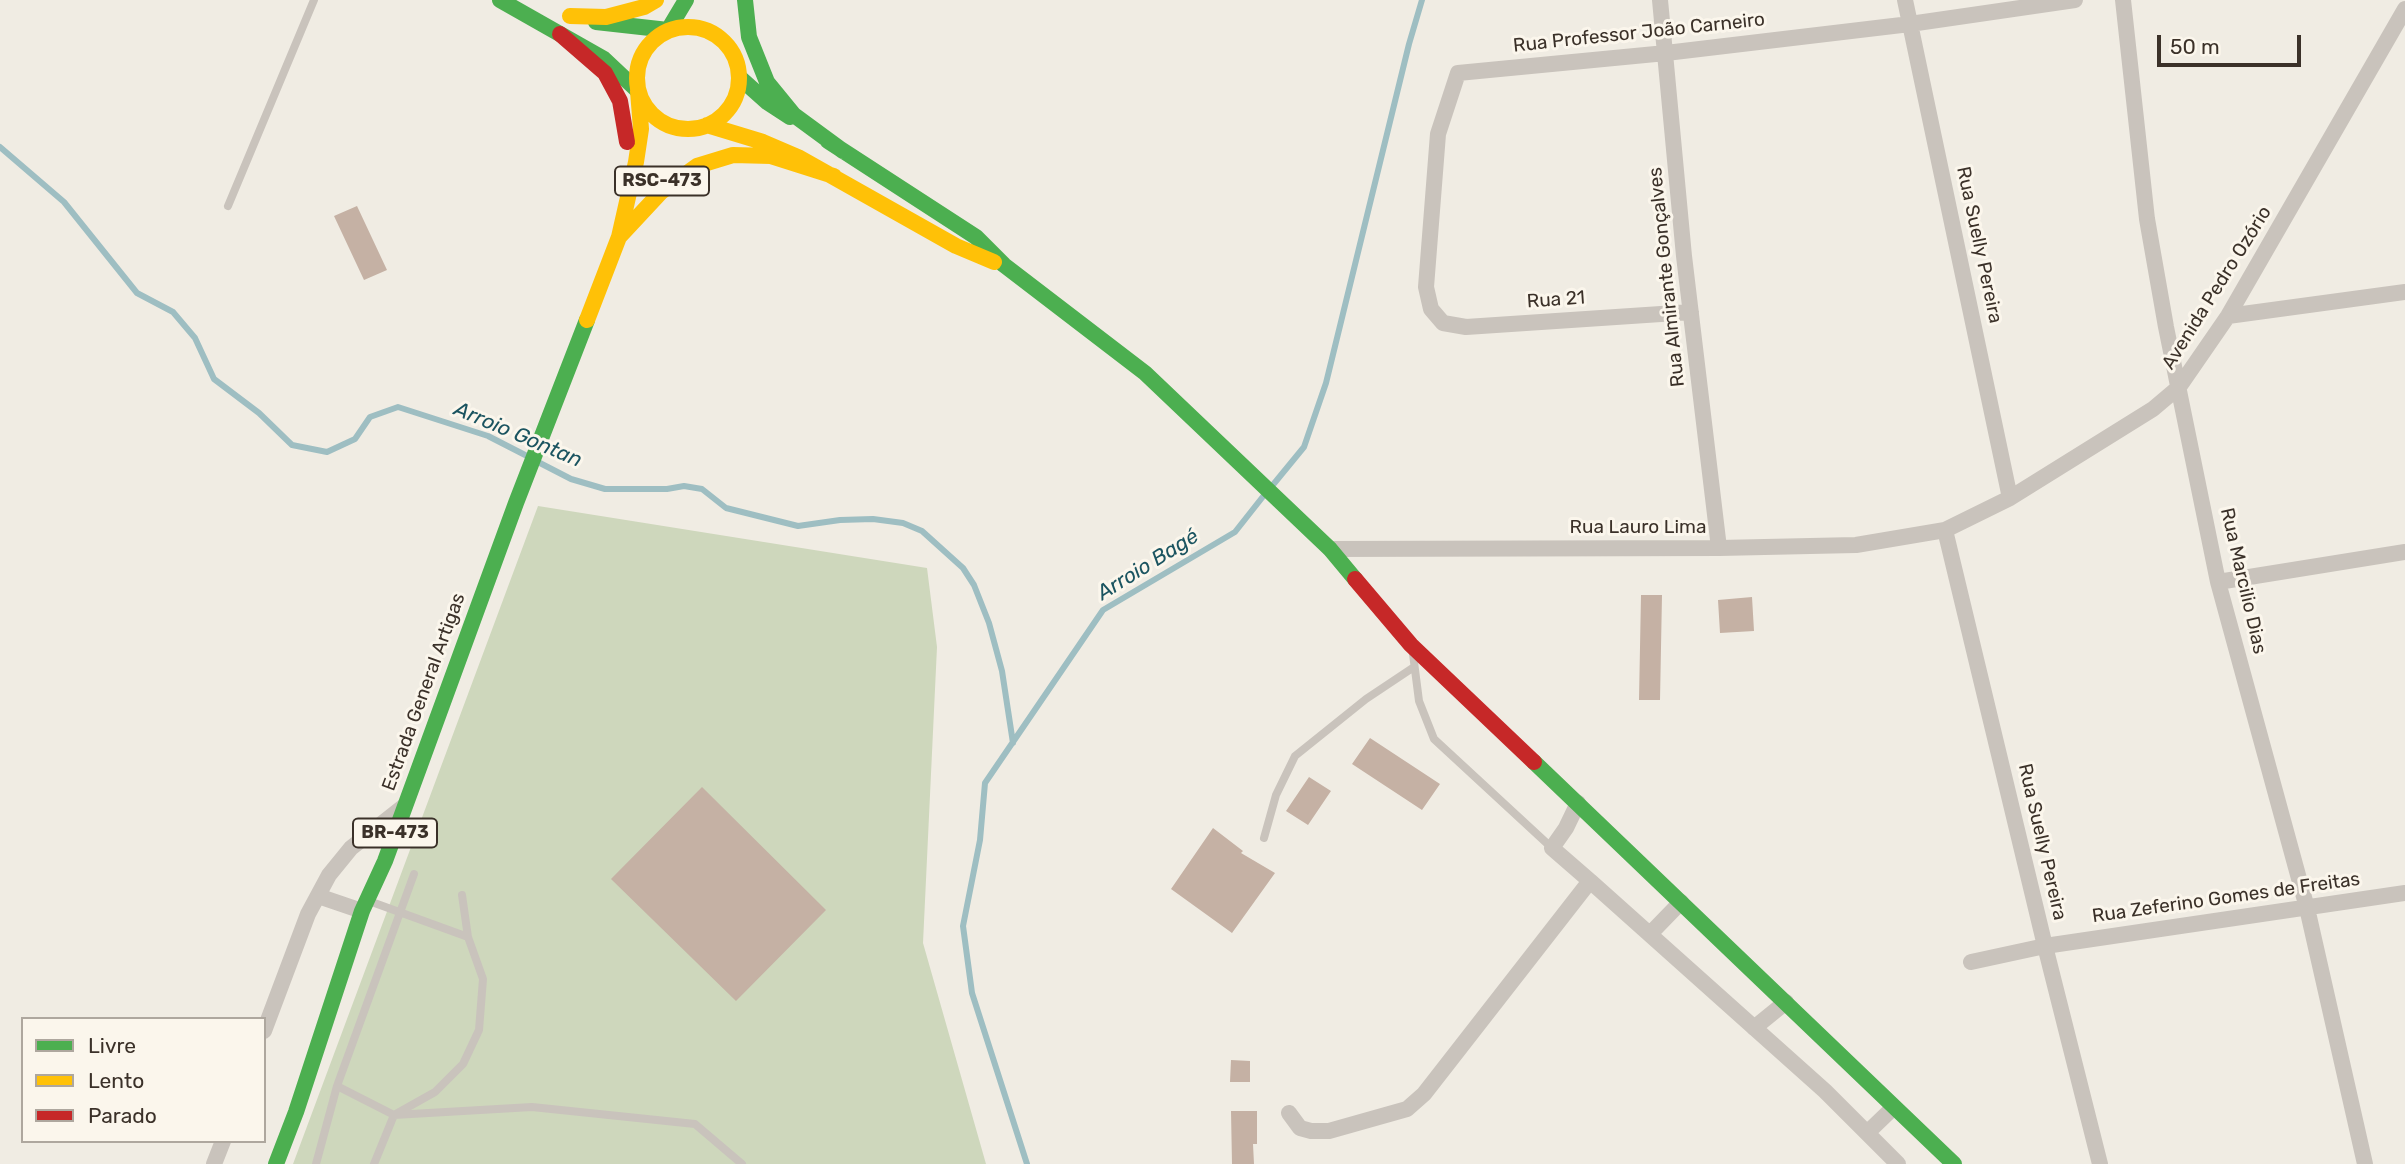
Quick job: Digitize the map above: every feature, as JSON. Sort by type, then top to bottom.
[{"type":"main road","points":[[570,16],[606,17],[644,8],[656,0]]},
{"type":"main road","points":[[638,91],[636,79],[641,55],[648,44],[668,30],[687,0]]},
{"type":"main road","points":[[506,2],[604,59],[638,91],[650,113],[659,121],[683,129],[707,125],[727,111],[734,101],[738,71],[735,0]]},
{"type":"main road","points":[[745,0],[749,37],[768,82],[794,115],[843,151]]},
{"type":"main road","points":[[506,2],[604,24],[668,30],[693,27],[716,35],[726,43],[738,71],[767,102],[976,237],[1004,265],[1145,373],[1222,445],[1330,549],[1412,645],[1954,1164]]},
{"type":"main road","points":[[560,34],[605,73],[620,101],[628,150],[619,237]]},
{"type":"main road","name":"RSC-473","points":[[619,237],[641,129],[638,91]]},
{"type":"main road","points":[[707,125],[763,142],[798,157],[956,246],[1004,265]]},
{"type":"main road","name":"RSC-473","points":[[619,237],[707,125]]},
{"type":"main road","points":[[619,237],[660,192],[697,166],[733,155],[771,156],[834,176]]},
{"type":"main road","name":"Estrada General Artigas","points":[[276,1164],[364,906],[385,861],[516,503],[619,237]]},
{"type":"street","name":"Rua Almirante Gonçalves","points":[[1660,0],[1691,312],[1719,548]]},
{"type":"street","name":"Rua Suelly Pereira","points":[[1905,0],[2010,498]]},
{"type":"street","name":"Rua Professor João Carneiro","points":[[1431,309],[1426,287],[1438,134],[1458,73],[1666,53],[1910,24],[2074,0]]},
{"type":"street","name":"Rua Marcilio Dias","points":[[2123,0],[2147,219],[2218,582],[2307,908],[2365,1164]]},
{"type":"street","name":"Avenida Pedro Ozório","points":[[1945,530],[2010,498],[2153,409],[2179,387],[2228,316],[2405,9]]},
{"type":"street","points":[[2228,316],[2405,292]]},
{"type":"street","name":"Rua 21","points":[[1431,309],[1443,323],[1466,327],[1691,312]]},
{"type":"street","name":"Rua Suelly Pereira","points":[[1945,530],[2100,1164]]},
{"type":"street","name":"Rua Lauro Lima","points":[[1330,549],[1856,545],[1945,530]]},
{"type":"street","points":[[2218,582],[2405,552]]},
{"type":"street","points":[[1578,803],[1566,828],[1552,848],[1825,1091],[1898,1164]]},
{"type":"street","points":[[266,1026],[308,914],[329,875],[351,848],[405,806]]},
{"type":"street","points":[[1289,1113],[1300,1128],[1311,1132],[1329,1132],[1407,1109],[1424,1094],[1590,881]]},
{"type":"street","name":"Rua Zeferino Gomes de Freitas","points":[[1971,962],[2045,946],[2405,893]]},
{"type":"street","points":[[318,895],[364,906]]},
{"type":"street","points":[[1650,934],[1681,902]]},
{"type":"street","points":[[1755,1028],[1786,1002]]},
{"type":"street","points":[[1867,1133],[1895,1107]]},
{"type":"street","points":[[214,1164],[222,1143]]},
{"type":"lane","points":[[228,206],[314,0]]},
{"type":"lane","points":[[1412,645],[1419,701],[1434,739],[1552,848]]},
{"type":"lane","points":[[1264,838],[1276,795],[1295,756],[1366,699],[1414,667]]},
{"type":"lane","points":[[316,1164],[337,1086],[414,874]]},
{"type":"lane","points":[[374,1164],[394,1115],[435,1092],[463,1064],[479,1030],[483,979],[468,937],[462,895]]},
{"type":"lane","points":[[364,906],[400,911],[468,937]]},
{"type":"lane","points":[[337,1086],[394,1115],[532,1107],[695,1125],[742,1164]]},
{"type":"green space","points":[[538,506],[927,568],[937,647],[923,943],[986,1164],[293,1164]]},
{"type":"building","points":[[357,206],[387,270],[364,280],[334,216]]},
{"type":"building","points":[[1641,595],[1662,595],[1660,700],[1639,700]]},
{"type":"building","points":[[1752,597],[1754,631],[1720,633],[1718,600]]},
{"type":"building","points":[[1370,738],[1440,784],[1422,810],[1352,764]]},
{"type":"building","points":[[1309,777],[1331,791],[1308,825],[1286,811]]},
{"type":"building","points":[[702,787],[826,910],[736,1001],[611,879]]},
{"type":"building","points":[[1213,828],[1243,851],[1241,853],[1275,873],[1232,933],[1171,889]]},
{"type":"building","points":[[1231,1060],[1250,1061],[1250,1082],[1230,1082]]},
{"type":"building","points":[[1231,1111],[1257,1111],[1257,1144],[1253,1144],[1254,1164],[1232,1164]]},
{"type":"waterway","name":"Arroio Bagé","points":[[1272,486],[1304,447],[1326,383],[1422,0]]},
{"type":"waterway","name":"Arroio Gontan","points":[[0,147],[64,202],[137,293],[173,312],[195,338],[214,379],[259,413],[292,445],[327,452],[355,439],[370,417],[398,407],[488,436],[529,457]]},
{"type":"waterway","name":"Arroio Gontan","points":[[538,462],[571,479],[605,489],[667,489],[684,486],[702,489],[726,508],[798,526],[873,519],[903,523],[922,531],[963,568],[974,585],[989,623],[1002,671],[1013,743]]},
{"type":"waterway","name":"Arroio Bagé","points":[[1027,1164],[972,993],[963,926],[980,840],[985,783],[1103,610],[1235,532],[1265,494]]},
{"type":"traffic: fast","points":[[500,0],[604,59],[638,91]]},
{"type":"traffic: fast","points":[[668,30],[686,0]]},
{"type":"traffic: fast","points":[[745,0],[749,37],[767,82],[794,115],[843,151]]},
{"type":"traffic: fast","points":[[596,22],[668,30]]},
{"type":"traffic: fast","points":[[739,77],[767,102],[790,117]]},
{"type":"traffic: fast","points":[[828,141],[976,237],[1004,265],[1145,373],[1330,549],[1355,579]]},
{"type":"traffic: fast","points":[[276,1164],[296,1112],[362,911],[385,861],[516,503],[587,320]]},
{"type":"traffic: fast","points":[[1534,762],[1954,1164]]},
{"type":"traffic: slow","points":[[570,16],[606,17],[644,7],[656,0]]},
{"type":"traffic: slow","points":[[688,27],[708,31],[724,42],[735,58],[739,78],[735,98],[724,114],[708,125],[688,129],[668,125],[652,114],[641,98],[637,78],[641,58],[652,42],[668,31],[688,27]]},
{"type":"traffic: slow","points":[[587,320],[619,237],[636,162],[641,129],[638,91]]},
{"type":"traffic: slow","points":[[707,125],[763,142],[798,157],[956,246],[994,262]]},
{"type":"traffic: slow","points":[[620,236],[661,192],[697,166],[733,155],[771,156],[834,176]]},
{"type":"traffic: jam","points":[[560,34],[605,73],[620,101],[627,142]]},
{"type":"traffic: jam","points":[[1355,579],[1411,645],[1534,762]]}]
